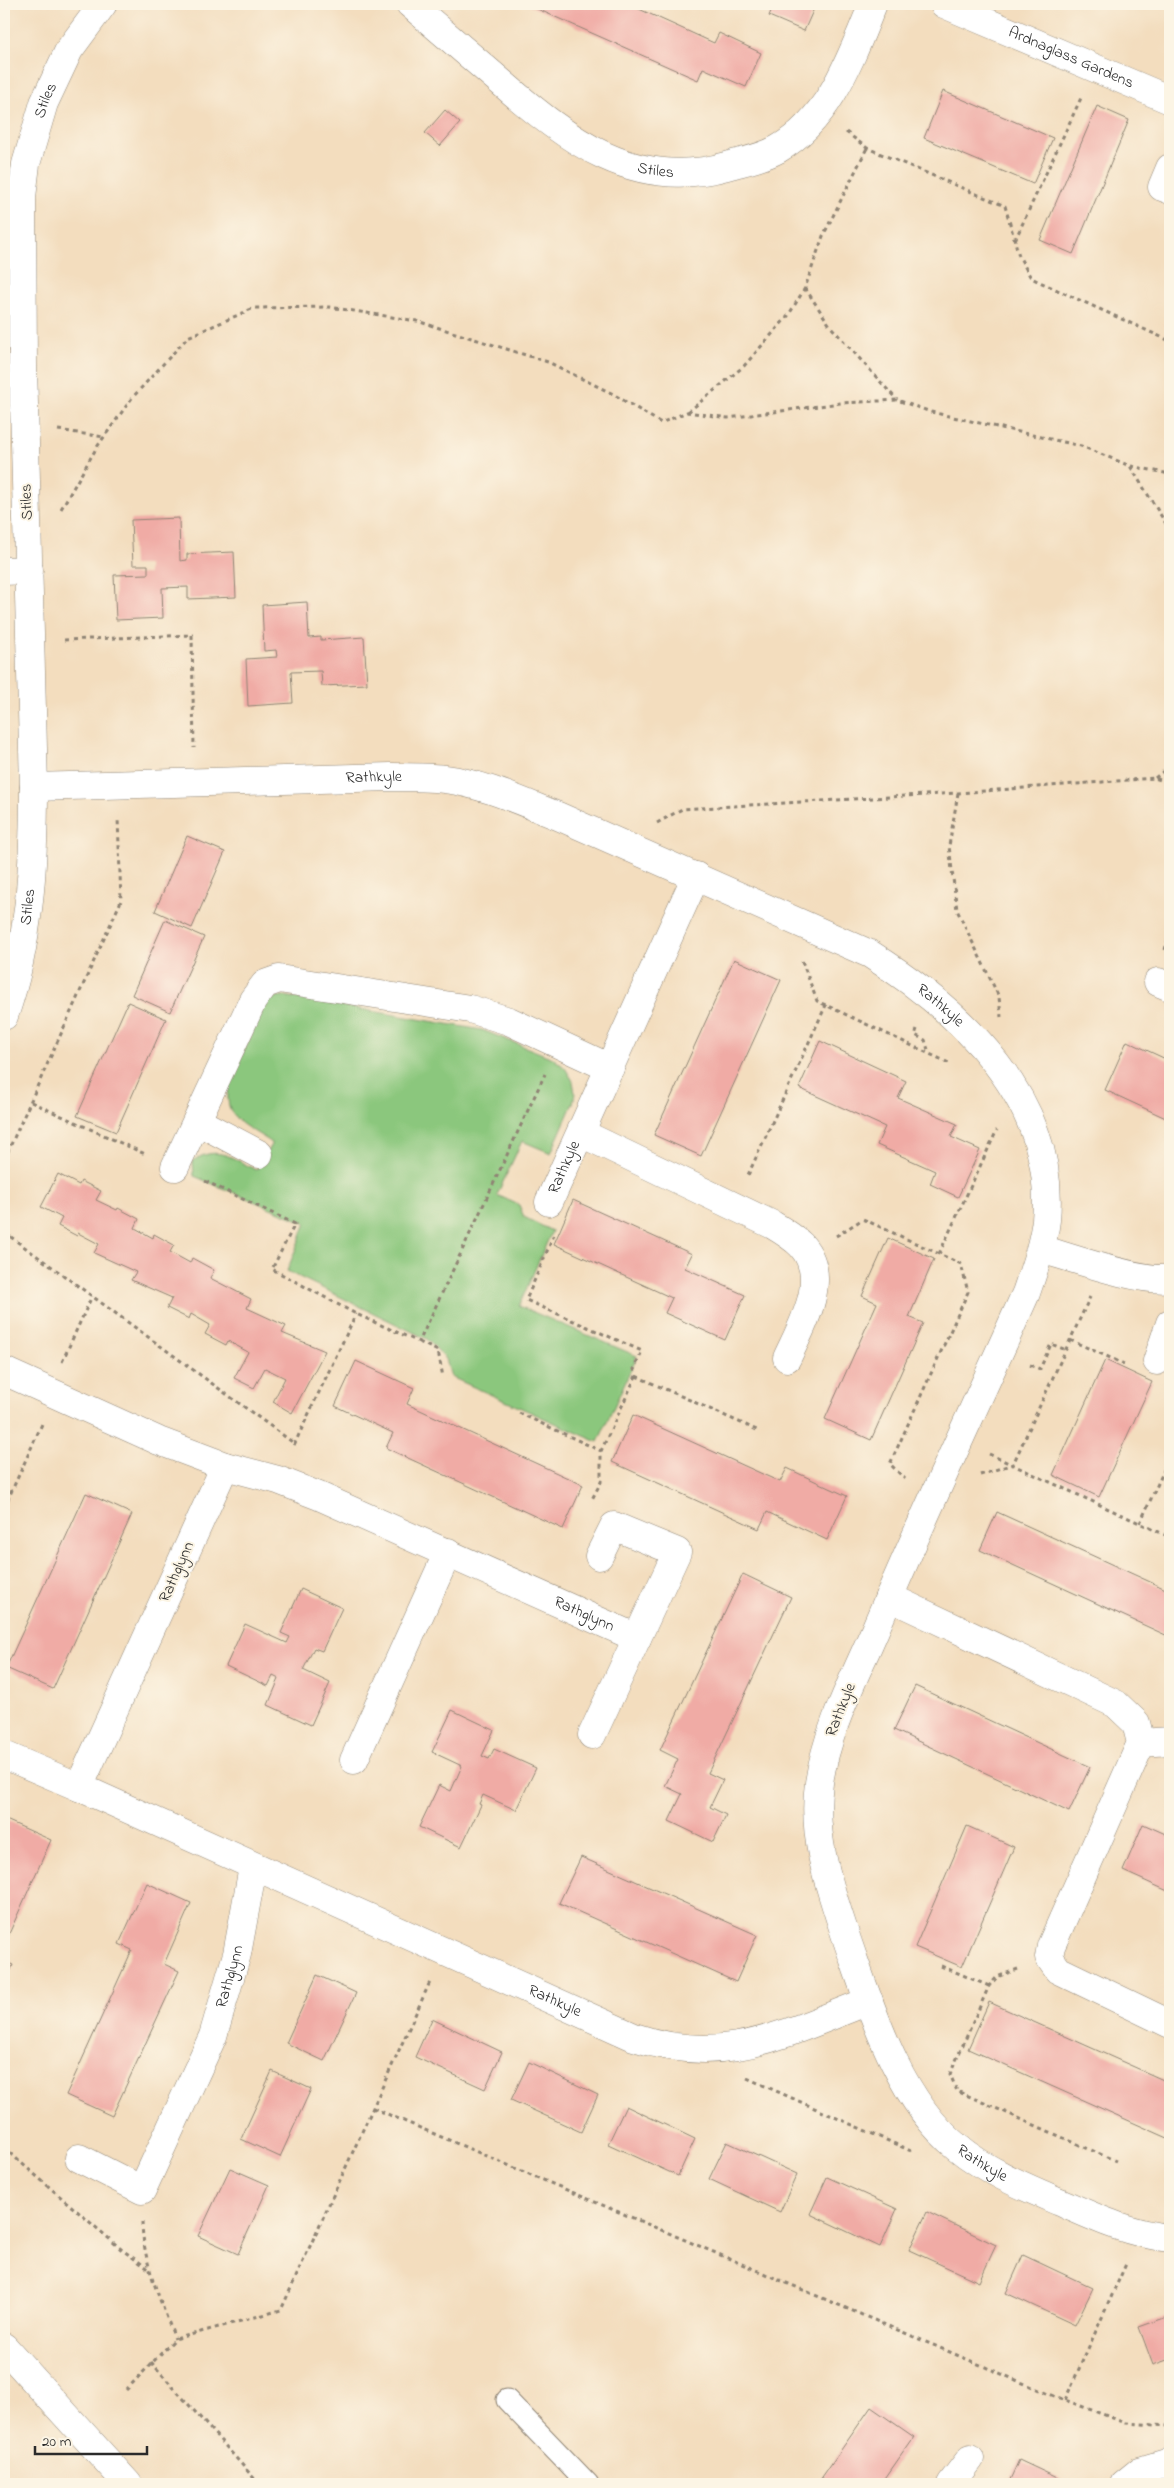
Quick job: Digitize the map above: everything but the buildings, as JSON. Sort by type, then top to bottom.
[{"type":"street","name":"Stiles","points":[[4,1016],[20,962],[34,852],[30,642],[16,570],[28,537],[13,197],[26,164],[44,103],[70,50],[102,4]]},
{"type":"street","name":"Stiles","points":[[410,4],[562,132],[592,151],[638,168],[672,174],[704,171],[759,157],[792,140],[818,114],[846,69],[873,4]]},
{"type":"street","name":"Ardnaglass Gardens","points":[[944,4],[1170,100]]},
{"type":"street","points":[[1170,168],[1162,187],[1170,190]]},
{"type":"street","name":"Rathkyle","points":[[34,787],[391,777],[446,780],[506,795],[630,847],[870,954],[906,977],[942,1004],[991,1056],[1022,1104],[1035,1133],[1046,1187],[1046,1220],[1041,1249],[1026,1293],[889,1597],[832,1731],[822,1764],[817,1801],[817,1832],[827,1879],[869,2001],[910,2092],[940,2132],[958,2148],[1010,2179],[1052,2199],[1119,2228],[1170,2238]]},
{"type":"street","name":"Rathkyle","points":[[549,1202],[696,876]]},
{"type":"street","points":[[175,1168],[256,993],[265,984],[279,979],[470,1009],[509,1022],[610,1068]]},
{"type":"street","points":[[197,1121],[259,1154]]},
{"type":"street","name":"Rathkyle","points":[[581,1133],[784,1232],[808,1253]]},
{"type":"street","points":[[1041,1249],[1156,1280],[1170,1278]]},
{"type":"street","points":[[787,1358],[810,1309],[814,1275],[808,1253]]},
{"type":"street","points":[[1144,1364],[1170,1323]]},
{"type":"street","name":"Rathglynn","points":[[4,1371],[159,1441],[225,1466],[278,1480],[448,1552],[637,1638]]},
{"type":"street","name":"Rathglynn","points":[[79,1787],[225,1466]]},
{"type":"street","points":[[592,1735],[677,1552],[614,1526],[600,1556]]},
{"type":"street","points":[[354,1760],[448,1552]]},
{"type":"street","points":[[889,1597],[1116,1704],[1136,1722],[1141,1743],[1051,1946],[1049,1957],[1058,1970],[1170,2024]]},
{"type":"street","points":[[1141,1743],[1170,1741]]},
{"type":"street","points":[[4,1755],[79,1787],[252,1867]]},
{"type":"street","name":"Rathkyle","points":[[252,1867],[634,2037],[668,2046],[715,2050],[753,2044],[869,2001]]},
{"type":"street","name":"Rathglynn","points":[[142,2190],[217,2023],[237,1954],[252,1867]]},
{"type":"street","points":[[79,2158],[142,2190]]},
{"type":"street","points":[[4,2347],[128,2484]]},
{"type":"street","points":[[950,2484],[970,2459]]},
{"type":"street","points":[[1124,2484],[1140,2471],[1170,2462]]},
{"type":"lane","points":[[507,2400],[588,2484]]},
{"type":"path","points":[[1015,240],[1095,68]]},
{"type":"path","points":[[818,114],[867,148],[1005,206],[1019,256],[1031,278],[1170,341]]},
{"type":"path","points":[[28,537],[53,522],[104,437],[132,398],[188,337],[254,308],[329,307],[417,321],[548,362],[614,394],[661,423],[688,412],[744,366],[788,316],[805,288],[823,236],[867,148]]},
{"type":"path","points":[[805,288],[831,327],[897,400]]},
{"type":"path","points":[[688,412],[728,418],[841,403],[897,400],[931,412],[1081,446],[1130,466],[1170,474]]},
{"type":"path","points":[[24,425],[104,437]]},
{"type":"path","points":[[1130,466],[1170,530]]},
{"type":"path","points":[[30,642],[192,636],[194,728]]},
{"type":"path","points":[[1156,778],[1170,766]]},
{"type":"path","points":[[630,847],[658,822],[682,810],[958,793],[1156,778],[1170,784]]},
{"type":"path","points":[[4,1160],[122,901],[116,785]]},
{"type":"path","points":[[958,793],[949,846],[957,910],[999,997],[1002,1023],[991,1056]]},
{"type":"path","points":[[799,922],[797,946],[817,1001],[955,1066]]},
{"type":"path","points":[[734,1206],[826,1005]]},
{"type":"path","points":[[915,1035],[925,1040],[929,1053]]},
{"type":"path","points":[[419,1342],[559,1045]]},
{"type":"path","points":[[31,1102],[295,1224],[272,1269],[356,1314],[438,1351],[442,1377]]},
{"type":"path","points":[[939,1254],[998,1127]]},
{"type":"path","points":[[549,1202],[556,1230],[526,1300],[642,1351],[634,1369],[636,1376],[601,1451],[601,1482],[588,1508]]},
{"type":"path","points":[[808,1253],[863,1219],[961,1264],[968,1292],[890,1464],[931,1504]]},
{"type":"path","points":[[4,1232],[295,1444]]},
{"type":"path","points":[[1013,1464],[1104,1266]]},
{"type":"path","points":[[4,1508],[92,1296]]},
{"type":"path","points":[[278,1480],[356,1314]]},
{"type":"path","points":[[1070,1340],[1144,1364]]},
{"type":"path","points":[[1040,1369],[1051,1344],[1066,1350]]},
{"type":"path","points":[[636,1376],[759,1431]]},
{"type":"path","points":[[519,1413],[601,1451]]},
{"type":"path","points":[[959,1440],[1170,1537]]},
{"type":"path","points":[[1140,1523],[1170,1457]]},
{"type":"path","points":[[126,2390],[174,2339],[281,2310],[444,1952]]},
{"type":"path","points":[[1049,1957],[997,1977],[989,1986],[950,2074],[957,2091],[1116,2161]]},
{"type":"path","points":[[941,1966],[989,1986]]},
{"type":"path","points":[[715,2050],[751,2082],[928,2159],[958,2148]]},
{"type":"path","points":[[373,2108],[1065,2400],[1126,2423],[1170,2426]]},
{"type":"path","points":[[4,2148],[121,2249],[150,2270]]},
{"type":"path","points":[[142,2190],[143,2241],[150,2270],[174,2339]]},
{"type":"path","points":[[1065,2400],[1140,2233]]},
{"type":"path","points":[[151,2362],[259,2484]]},
{"type":"green space","points":[[284,996],[482,1030],[553,1058],[565,1068],[573,1081],[575,1093],[573,1103],[551,1153],[522,1141],[497,1195],[519,1205],[524,1217],[552,1231],[519,1306],[637,1356],[598,1442],[451,1377],[446,1359],[427,1339],[287,1271],[306,1223],[194,1176],[193,1161],[202,1156],[218,1153],[233,1158],[256,1170],[272,1143],[238,1120],[232,1113],[228,1095],[230,1082],[266,1002],[276,997]]}]
